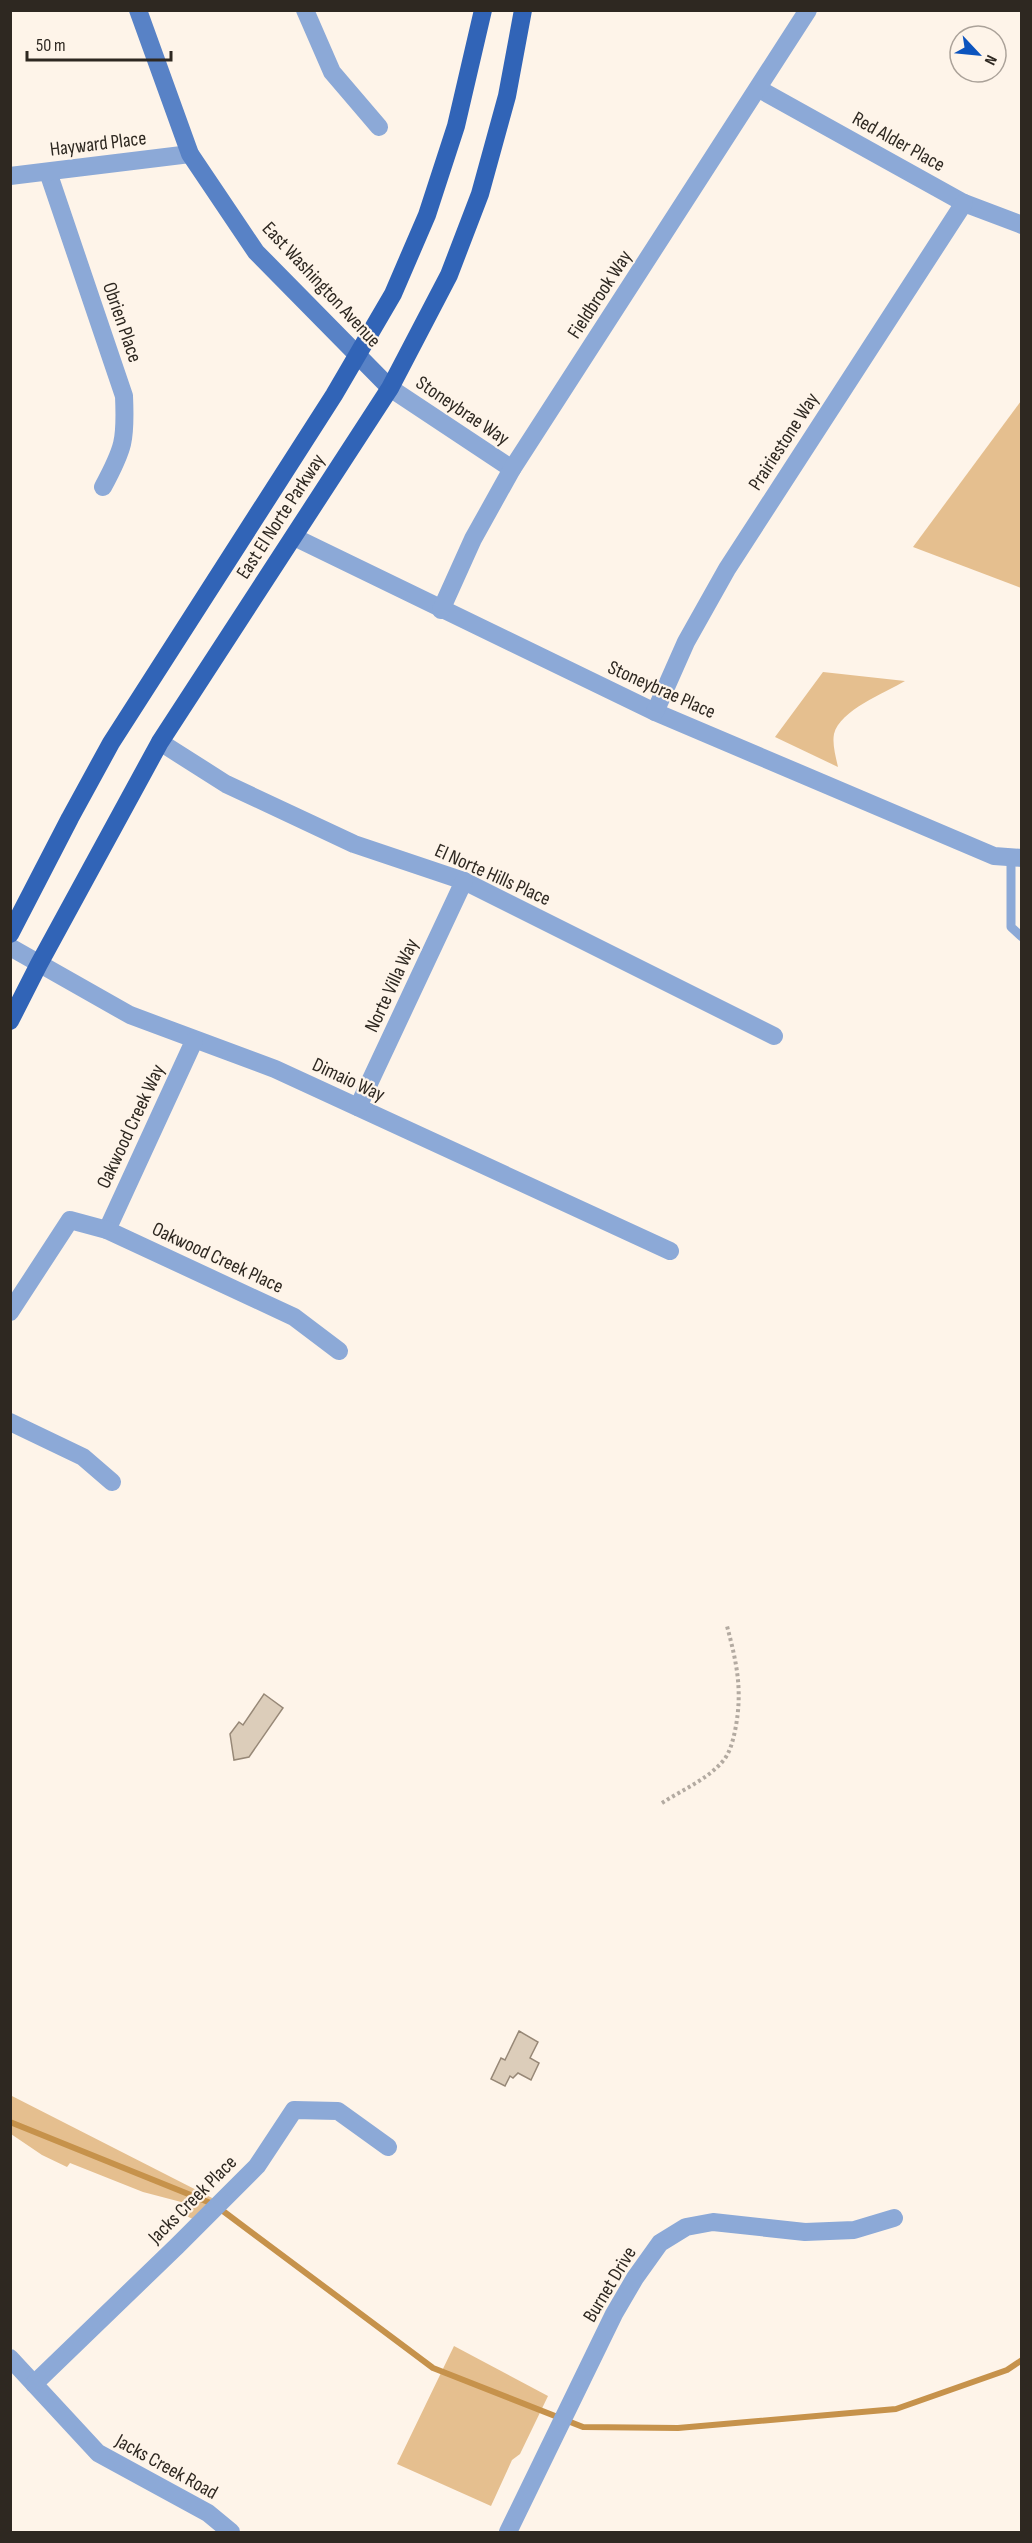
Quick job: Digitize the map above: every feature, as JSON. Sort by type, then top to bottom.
[{"type":"main road","name":"East Washington Avenue","points":[[138,10],[190,154],[256,252],[390,388]]},
{"type":"main road","name":"East El Norte Parkway","points":[[10,934],[69,818],[111,743],[357,356],[393,294],[427,215],[462,108],[483,10]]},
{"type":"main road","name":"East El Norte Parkway","points":[[10,1020],[160,742],[390,388],[449,275],[480,195],[507,96],[523,10]]},
{"type":"street","points":[[305,10],[332,72],[379,127]]},
{"type":"street","name":"Fieldbrook Way","points":[[441,610],[473,539],[512,469],[808,10]]},
{"type":"street","name":"Red Alder Place","points":[[759,89],[964,203],[1022,225]]},
{"type":"street","name":"Hayward Place","points":[[10,176],[190,154]]},
{"type":"street","name":"Obrien Place","points":[[48,172],[124,396],[126,431],[121,454],[103,487]]},
{"type":"street","name":"Prairiestone Way","points":[[655,712],[686,642],[727,569],[964,203]]},
{"type":"street","name":"Stoneybrae Way","points":[[390,388],[512,469]]},
{"type":"street","name":"Stoneybrae Place","points":[[294,537],[655,712],[994,856],[1016,858]]},
{"type":"street","name":"El Norte Hills Place","points":[[160,742],[226,784],[344,839],[464,881],[774,1036]]},
{"type":"street","name":"Norte Villa Way","points":[[358,1107],[464,881]]},
{"type":"street","name":"Dimaio Way","points":[[10,947],[130,1015],[275,1070],[670,1251]]},
{"type":"street","name":"Oakwood Creek Way","points":[[107,1230],[194,1041]]},
{"type":"street","name":"Oakwood Creek Place","points":[[10,1312],[70,1220],[107,1230],[294,1317],[339,1351]]},
{"type":"street","points":[[10,1422],[83,1457],[112,1482]]},
{"type":"street","name":"Jacks Creek Place","points":[[34,2384],[256,2166],[294,2110],[338,2111],[388,2147]]},
{"type":"street","name":"Burnet Drive","points":[[511,2531],[545,2454],[614,2314],[635,2278],[660,2243],[686,2227],[714,2222],[805,2232],[854,2230],[894,2218]]},
{"type":"street","name":"Jacks Creek Road","points":[[10,2358],[98,2453],[208,2513],[231,2532]]},
{"type":"lane","points":[[1016,858],[1011,927],[1022,937]]},
{"type":"path","points":[[662,1803],[707,1774],[724,1760],[732,1742],[740,1707],[739,1674],[727,1626]]},
{"type":"shaded area","points":[[1021,401],[1021,588],[913,547]]},
{"type":"shaded area","points":[[823,672],[905,681],[854,710],[838,725],[834,734],[834,751],[838,767],[775,737]]},
{"type":"shaded area","points":[[10,2095],[218,2201],[195,2220],[182,2214],[185,2203],[143,2192],[70,2163],[67,2167],[42,2155],[11,2134]]},
{"type":"shaded area","points":[[454,2346],[548,2396],[520,2454],[512,2460],[491,2506],[397,2464]]},
{"type":"building","points":[[264,1694],[283,1708],[249,1757],[234,1760],[230,1734],[239,1722],[243,1725]]},
{"type":"building","points":[[519,2031],[538,2042],[530,2058],[539,2063],[531,2080],[518,2073],[513,2078],[510,2076],[505,2086],[491,2079],[501,2058],[505,2060]]},
{"type":"waterway","points":[[10,2122],[213,2204]]},
{"type":"waterway","points":[[223,2211],[433,2368],[583,2427],[678,2428],[896,2409],[1007,2370],[1022,2360]]}]
